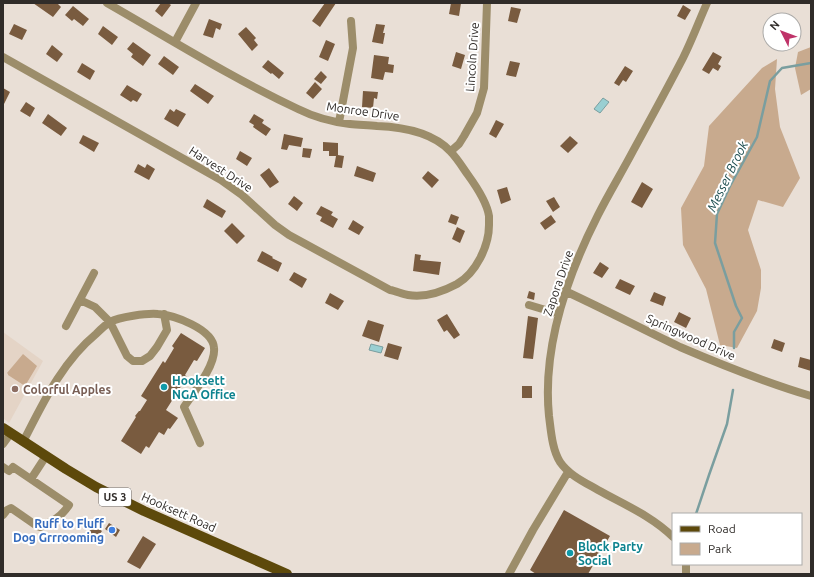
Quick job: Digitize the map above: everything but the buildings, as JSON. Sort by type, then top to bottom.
[{"type":"main road","name":"Hooksett Road","points":[[7,431],[96,487],[144,511],[284,573]]},
{"type":"street","name":"Monroe Drive","points":[[107,3],[228,73],[299,110],[339,122],[414,131],[431,137],[451,151],[474,183],[483,199],[489,215],[489,233],[485,250],[476,265],[464,278],[457,284],[442,291],[425,296]]},
{"type":"street","points":[[175,42],[196,3]]},
{"type":"street","name":"Lincoln Drive","points":[[451,151],[459,144],[477,113],[484,88],[487,3]]},
{"type":"street","name":"Zapora Drive","points":[[672,536],[653,520],[568,472],[555,452],[550,426],[548,390],[551,355],[558,314],[583,246],[598,214],[683,58],[707,3]]},
{"type":"street","points":[[339,122],[353,48],[351,21]]},
{"type":"street","name":"Harvest Drive","points":[[3,57],[220,180],[242,195],[275,225],[289,235],[390,290],[407,295],[425,296]]},
{"type":"street","points":[[66,326],[94,273]]},
{"type":"street","name":"Springwood Drive","points":[[565,292],[680,346],[729,367],[811,396]]},
{"type":"street","points":[[80,300],[95,307],[110,322],[127,356],[133,361],[142,361],[150,356],[157,347],[167,330],[164,314]]},
{"type":"street","points":[[529,305],[558,314]]},
{"type":"street","points":[[23,442],[60,374],[68,362],[84,344],[110,322],[122,318],[155,313],[174,317],[195,326],[207,334],[213,342],[215,349],[210,366],[184,407],[200,443]]},
{"type":"street","points":[[3,444],[7,431]]},
{"type":"street","points":[[31,479],[46,456]]},
{"type":"street","points":[[3,467],[9,471],[13,467],[69,505],[66,510],[55,520],[40,527],[10,508],[3,515]]},
{"type":"street","points":[[509,574],[533,530],[568,472]]},
{"type":"shaded area","name":"Colorful Apples","points":[[3,332],[43,361],[9,423],[3,418]]},
{"type":"green space","points":[[811,47],[811,89],[801,95],[795,68],[798,52],[802,52],[802,50]]},
{"type":"green space","points":[[777,59],[775,89],[780,127],[800,178],[783,207],[758,200],[748,230],[761,270],[761,288],[757,311],[737,348],[720,345],[706,289],[683,245],[681,208],[704,166],[709,126],[762,68]]},
{"type":"green space","points":[[23,354],[37,366],[25,386],[7,373]]},
{"type":"water","points":[[603,98],[609,102],[600,113],[594,109]]},
{"type":"water","points":[[371,344],[383,347],[381,353],[369,350]]},
{"type":"waterway","name":"Messer Brook","points":[[734,348],[734,332],[742,318],[736,306],[715,243],[717,214],[730,186],[757,137],[770,81],[782,68],[811,63]]},
{"type":"waterway","name":"Messer Brook","points":[[696,513],[727,424],[733,390]]},
{"type":"place","name":"Hooksett NGA Office","points":[[164,387]]},
{"type":"place","name":"Colorful Apples","points":[[15,389]]},
{"type":"place","name":"Ruff to Fluff Dog Grrrooming","points":[[112,530]]},
{"type":"place","name":"Block Party Social","points":[[570,553]]}]
